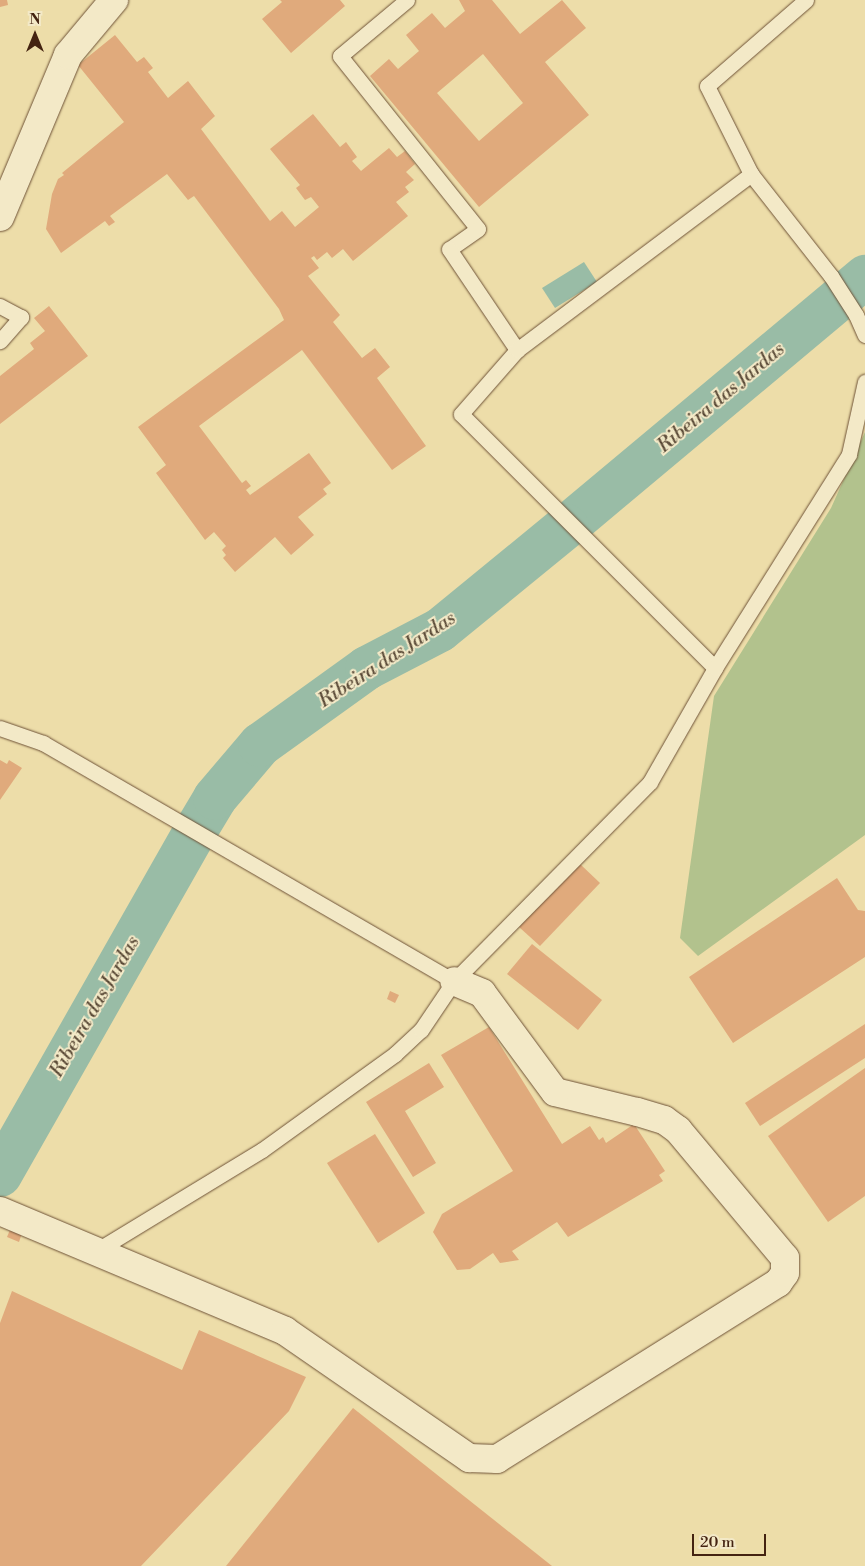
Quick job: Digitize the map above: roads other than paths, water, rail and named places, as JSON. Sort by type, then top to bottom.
[{"type":"street","points":[[0,216],[68,55],[114,0]]},
{"type":"street","points":[[0,1211],[285,1331],[469,1458],[497,1459],[778,1283],[784,1273],[784,1258],[678,1130],[664,1120],[638,1112],[554,1092],[482,993],[454,981]]},
{"type":"lane","points":[[407,0],[340,56],[478,229],[449,249],[517,350]]},
{"type":"lane","points":[[806,0],[707,86],[751,174],[831,276],[856,315],[865,336]]},
{"type":"lane","points":[[715,668],[461,414],[517,350],[751,174]]},
{"type":"lane","points":[[0,306],[21,317],[0,340]]},
{"type":"lane","points":[[96,1251],[262,1150],[395,1054],[421,1030],[454,981],[650,782],[715,668],[849,454],[865,382]]},
{"type":"lane","points":[[0,728],[43,743],[454,981]]},
{"type":"waterway","name":"Ribeira das Jardas","points":[[577,518],[865,277]]},
{"type":"waterway","name":"Ribeira das Jardas","points":[[199,825],[215,798],[260,745],[367,668],[440,630],[567,526]]},
{"type":"waterway","name":"Ribeira das Jardas","points":[[0,1175],[191,839]]}]
